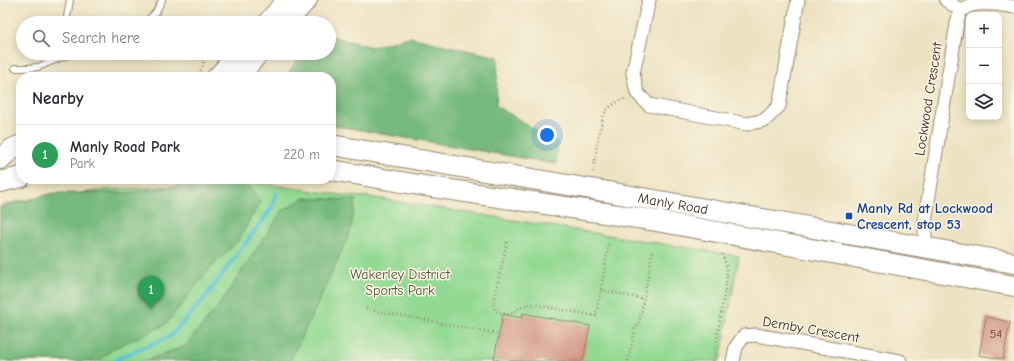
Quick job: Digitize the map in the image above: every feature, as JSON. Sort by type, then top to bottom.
[{"type":"main road","points":[[272,16],[286,0]]},
{"type":"main road","points":[[293,16],[308,0]]},
{"type":"main road","points":[[221,72],[232,60]]},
{"type":"main road","points":[[245,72],[255,60]]},
{"type":"main road","name":"Manly Road","points":[[336,145],[1014,264]]},
{"type":"main road","points":[[0,160],[16,147]]},
{"type":"main road","points":[[0,160],[16,157]]},
{"type":"main road","name":"Manly Road","points":[[336,171],[425,186],[651,220],[1014,286]]},
{"type":"main road","points":[[0,182],[16,178]]},
{"type":"street","points":[[649,0],[633,73],[637,93],[649,105],[747,124],[765,120],[779,106],[798,0]]},
{"type":"street","points":[[946,0],[961,11],[970,3],[982,1],[1014,7]]},
{"type":"street","name":"Lockwood Crescent","points":[[925,248],[925,222],[928,201],[957,23],[961,11]]},
{"type":"street","name":"Demby Crescent","points":[[733,361],[736,347],[744,336],[756,335],[900,361]]},
{"type":"lane","points":[[67,16],[70,0]]},
{"type":"lane","points":[[152,16],[156,12],[162,0]]},
{"type":"lane","points":[[15,68],[38,67],[55,60]]},
{"type":"path","points":[[199,72],[204,60]]},
{"type":"path","points":[[593,172],[601,125],[605,112],[615,103],[637,93]]},
{"type":"path","points":[[507,242],[493,304],[495,311],[509,315],[521,307],[530,304],[596,316],[609,244]]},
{"type":"path","points":[[628,361],[635,329],[638,324],[644,299],[654,249]]},
{"type":"path","points":[[712,361],[727,277],[727,268],[722,252]]},
{"type":"path","points":[[601,290],[644,299]]},
{"type":"path","points":[[366,309],[499,334]]},
{"type":"green space","points":[[409,37],[498,57],[496,106],[558,143],[556,164],[336,126],[336,72],[289,72],[297,60],[336,60],[336,38],[372,47]]},
{"type":"green space","name":"Wakerley District Sports Park","points":[[214,184],[265,184],[348,196],[369,197],[739,256],[720,361],[0,361],[0,206],[19,201],[104,190]]},
{"type":"green space","points":[[249,184],[260,202],[238,241],[207,272],[165,325],[114,348],[99,361],[0,361],[0,208],[53,193],[126,193],[187,185]]},
{"type":"green space","points":[[304,198],[356,200],[350,232],[290,361],[144,361],[185,346],[220,304],[282,211]]},
{"type":"building","points":[[523,313],[590,326],[583,361],[504,361],[494,359],[503,314],[522,318]]},
{"type":"building","points":[[986,317],[1010,322],[1003,359],[979,355]]},
{"type":"waterway","points":[[116,361],[119,358],[171,336],[204,299],[271,209],[276,194]]},
{"type":"place","name":"Manly Rd at Lockwood Crescent, stop 53","points":[[849,216]]},
{"type":"place","name":"Manly Road Park","points":[[151,309]]}]
